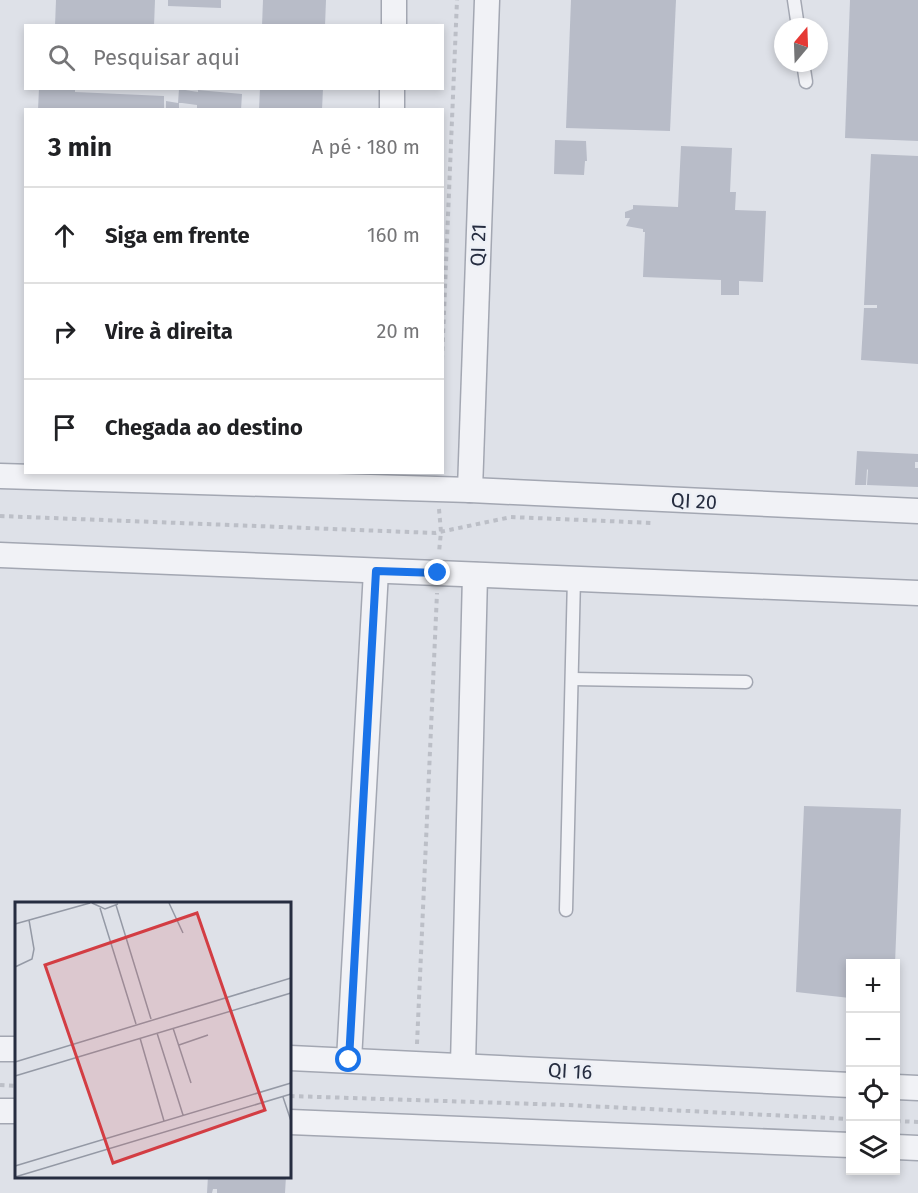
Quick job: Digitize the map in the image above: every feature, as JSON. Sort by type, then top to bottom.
[{"type":"street","points":[[394,0],[394,24]]},
{"type":"street","name":"QI 21","points":[[470,490],[487,0]]},
{"type":"street","points":[[392,90],[392,108]]},
{"type":"street","name":"QI 20","points":[[0,476],[383,480],[437,489],[918,511]]},
{"type":"street","points":[[0,555],[918,593]]},
{"type":"street","points":[[349,1060],[376,571]]},
{"type":"street","points":[[464,1065],[475,575]]},
{"type":"street","points":[[0,1048],[15,1049]]},
{"type":"street","name":"QI 16","points":[[291,1058],[846,1085]]},
{"type":"street","points":[[900,1087],[918,1088]]},
{"type":"street","points":[[291,1122],[846,1145]]},
{"type":"street","points":[[900,1147],[918,1148]]},
{"type":"lane","points":[[794,0],[797,18]]},
{"type":"lane","points":[[804,72],[806,82]]},
{"type":"lane","points":[[566,910],[574,578]]},
{"type":"lane","points":[[573,679],[746,682]]},
{"type":"path","points":[[444,312],[457,0]]},
{"type":"path","points":[[417,1063],[441,531],[437,489]]},
{"type":"path","points":[[0,516],[435,533],[511,518],[655,523]]},
{"type":"path","points":[[0,1085],[15,1086]]},
{"type":"path","points":[[291,1096],[567,1105],[846,1119]]},
{"type":"path","points":[[900,1121],[918,1122]]},
{"type":"building","points":[[56,0],[155,0],[154,24],[55,24]]},
{"type":"building","points":[[168,0],[221,0],[221,8],[168,6]]},
{"type":"building","points":[[263,0],[326,0],[325,24],[262,24]]},
{"type":"building","points":[[571,0],[676,0],[670,131],[566,128]]},
{"type":"building","points":[[850,0],[918,0],[918,141],[845,138]]},
{"type":"building","points":[[39,90],[164,96],[164,108],[38,108]]},
{"type":"building","points":[[179,90],[242,94],[241,108],[197,108],[197,105],[179,103],[179,108],[166,108],[166,101],[178,103]]},
{"type":"building","points":[[260,90],[323,90],[322,108],[259,108]]},
{"type":"building","points":[[555,140],[586,141],[587,161],[585,161],[584,175],[554,174]]},
{"type":"building","points":[[681,146],[732,148],[730,192],[736,192],[735,210],[766,211],[763,282],[739,281],[739,295],[721,295],[721,280],[643,277],[645,232],[643,229],[626,226],[630,218],[625,218],[625,212],[633,209],[633,205],[678,207]]},
{"type":"building","points":[[871,154],[918,156],[918,364],[861,360],[864,308],[877,308],[877,305],[864,305]]},
{"type":"building","points":[[857,451],[918,454],[915,468],[918,468],[918,487],[867,485],[867,469],[866,485],[855,485]]},
{"type":"building","points":[[804,806],[901,809],[895,959],[846,959],[846,998],[796,992]]},
{"type":"building","points":[[208,1178],[286,1178],[285,1193],[217,1193],[217,1189],[213,1189],[212,1193],[207,1193]]},
{"type":"route","points":[[349,1060],[376,571],[438,573]]}]
